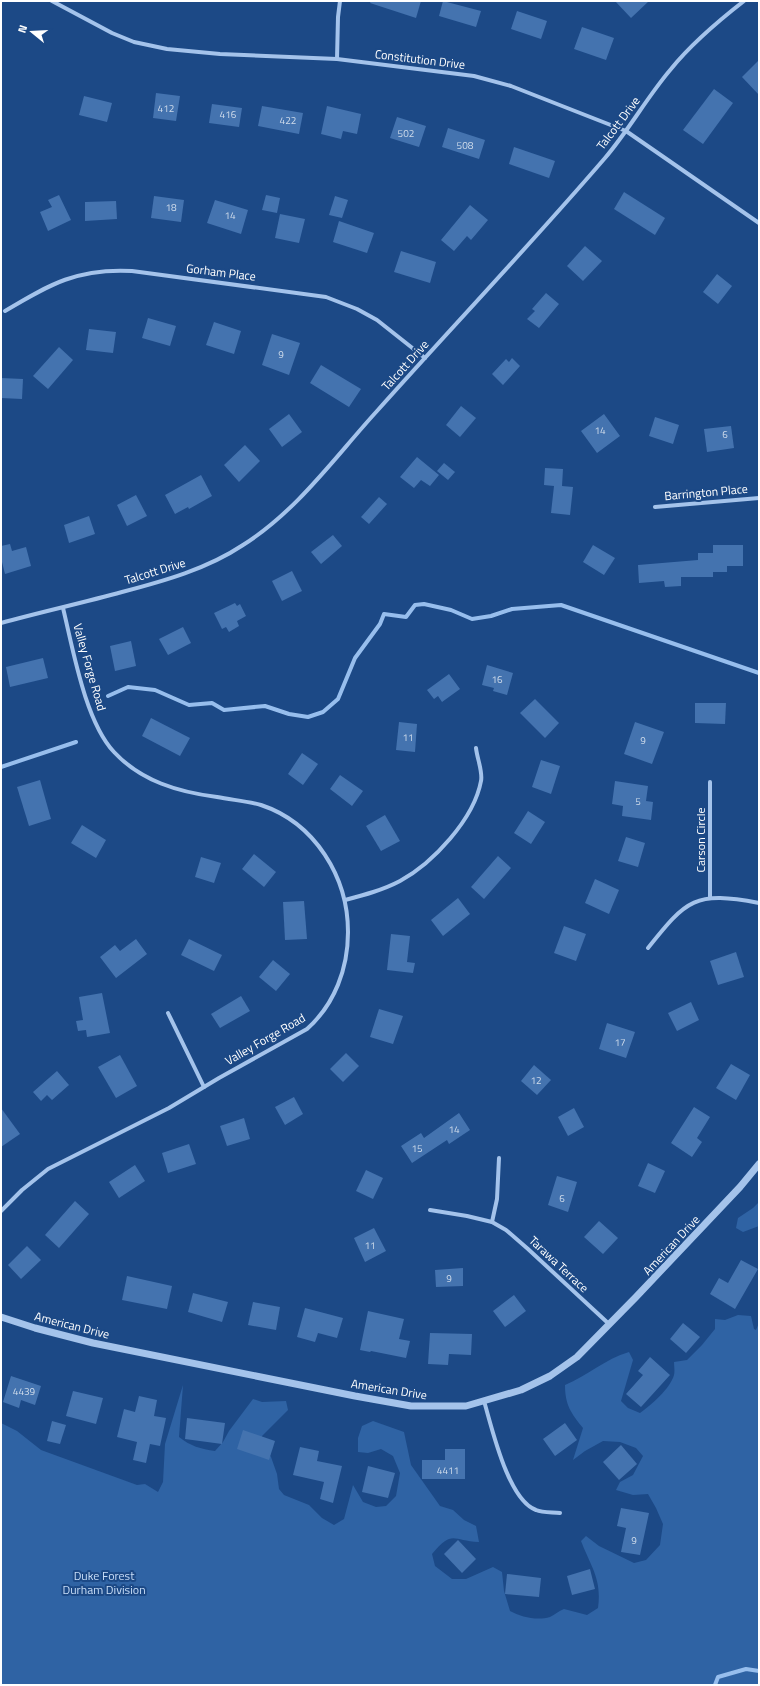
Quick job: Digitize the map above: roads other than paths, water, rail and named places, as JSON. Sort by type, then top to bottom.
[{"type":"street","name":"Constitution Drive","points":[[52,1],[117,36],[134,42],[167,49],[220,54],[337,59],[436,71],[495,81],[560,104],[626,131],[759,223]]},
{"type":"street","points":[[61,6],[63,1]]},
{"type":"street","points":[[337,59],[340,1]]},
{"type":"street","name":"Talcott Drive","points":[[1,623],[139,588],[204,566],[244,545],[276,520],[316,480],[515,259],[626,131],[655,90],[688,50],[710,28],[744,1]]},
{"type":"street","name":"Gorham Place","points":[[5,312],[43,288],[68,278],[101,271],[132,271],[326,296],[357,309],[377,320],[425,358]]},
{"type":"street","name":"Barrington Place","points":[[655,507],[759,498]]},
{"type":"street","name":"Valley Forge Road","points":[[1,1211],[22,1190],[48,1169],[169,1108],[296,1036],[311,1025],[329,1003],[346,964],[348,933],[345,900],[334,870],[325,854],[303,829],[280,814],[261,805],[185,791],[152,781],[132,768],[114,752],[101,734],[90,710],[63,608]]},
{"type":"street","points":[[345,900],[384,888],[400,881],[426,863],[452,836],[473,803],[482,780],[476,748]]},
{"type":"street","name":"Carson Circle","points":[[710,782],[710,898]]},
{"type":"street","points":[[648,948],[666,925],[690,904],[710,898],[732,898],[759,903]]},
{"type":"street","points":[[168,1013],[204,1087]]},
{"type":"street","points":[[492,1222],[497,1199],[499,1158]]},
{"type":"street","name":"American Drive","points":[[1,1317],[34,1328],[93,1343],[410,1406],[466,1406],[521,1390],[550,1376],[577,1357],[740,1187],[759,1164]]},
{"type":"street","name":"Tarawa Terrace","points":[[430,1210],[492,1222],[506,1230],[609,1324]]},
{"type":"street","points":[[484,1401],[508,1476],[520,1498],[536,1511],[560,1513]]},
{"type":"waterway","points":[[108,696],[128,687],[155,690],[189,705],[212,703],[224,710],[265,706],[289,714],[308,717],[323,712],[338,699],[355,658],[380,624],[384,614],[406,617],[415,605],[424,604],[451,610],[472,619],[491,616],[512,609],[561,605],[759,673]]},
{"type":"waterway","points":[[1,767],[76,742]]},
{"type":"waterway","points":[[715,1685],[718,1677],[746,1669],[759,1671]]},
{"type":"park label","name":"Duke Forest Durham Division","points":[[104,1582]]}]
